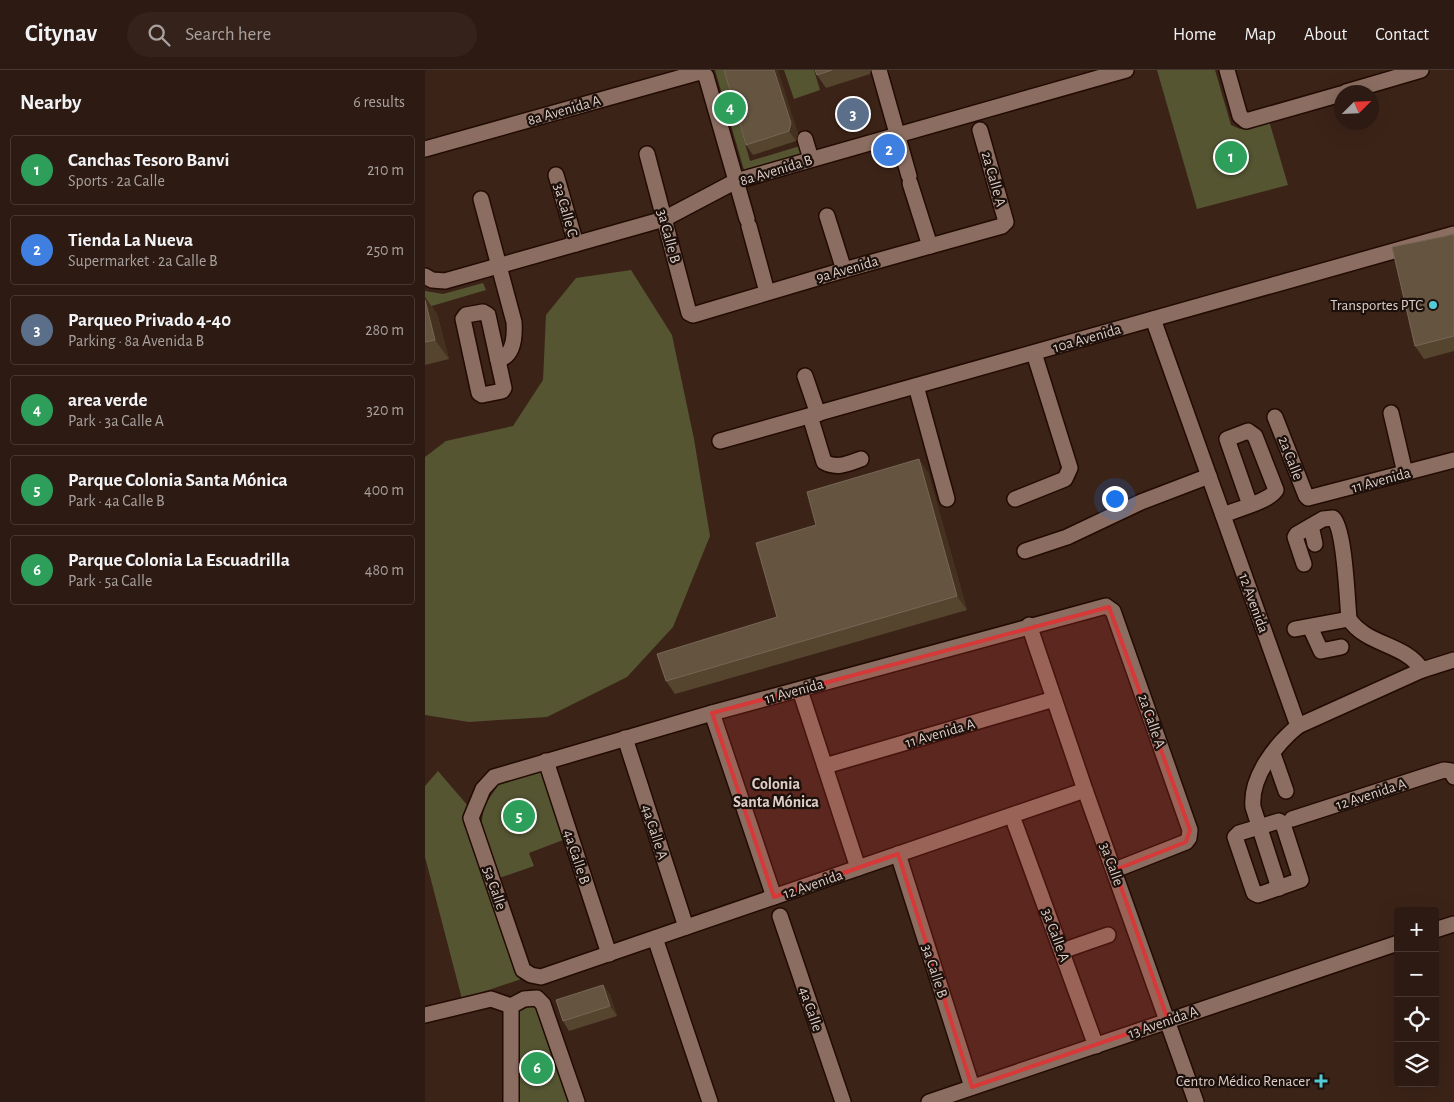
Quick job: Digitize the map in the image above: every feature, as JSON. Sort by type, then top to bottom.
[{"type":"street","points":[[879,70],[930,246]]},
{"type":"street","name":"8a Avenida B","points":[[429,278],[445,281],[664,219],[736,181],[897,134],[1055,97],[1126,70]]},
{"type":"street","points":[[1227,70],[1239,116],[1246,121],[1334,96]]},
{"type":"street","points":[[1368,85],[1412,71]]},
{"type":"street","name":"8a Avenida A","points":[[425,149],[700,72],[704,73],[736,181]]},
{"type":"street","name":"2a Calle A","points":[[980,130],[1006,222],[1002,226]]},
{"type":"street","points":[[805,139],[811,159]]},
{"type":"street","name":"3a Calle B","points":[[647,154],[689,313],[693,315]]},
{"type":"street","name":"3a Calle C","points":[[556,176],[576,244]]},
{"type":"street","points":[[736,181],[767,292]]},
{"type":"street","points":[[481,199],[500,266],[515,331],[510,352],[505,358],[498,360]]},
{"type":"street","points":[[827,216],[844,270]]},
{"type":"street","name":"9a Avenida","points":[[693,315],[767,292],[1002,226]]},
{"type":"street","name":"10a Avenida","points":[[720,441],[1454,234]]},
{"type":"street","points":[[483,312],[487,313],[498,360],[504,390],[481,395],[463,321],[465,316],[483,312]]},
{"type":"street","name":"12 Avenida","points":[[1153,319],[1298,726]]},
{"type":"street","points":[[1015,499],[1065,479],[1070,468],[1034,353]]},
{"type":"street","points":[[805,376],[824,462],[831,466],[841,466],[861,459]]},
{"type":"street","points":[[916,386],[947,499]]},
{"type":"street","points":[[1391,412],[1405,474]]},
{"type":"street","name":"2a Calle","points":[[1275,417],[1306,496],[1309,498]]},
{"type":"street","points":[[1223,515],[1250,505],[1273,495],[1276,490],[1255,436],[1248,431],[1227,439],[1250,505]]},
{"type":"street","name":"11 Avenida","points":[[1309,498],[1454,460]]},
{"type":"street","points":[[1025,551],[1067,537],[1141,502],[1209,476]]},
{"type":"street","points":[[1304,564],[1295,537],[1300,531],[1333,518],[1337,524],[1349,619],[1355,628],[1368,636],[1411,656],[1423,670]]},
{"type":"street","points":[[1311,526],[1315,544]]},
{"type":"street","name":"11 Avenida","points":[[483,789],[495,777],[625,738],[1029,625],[1103,606],[1109,607]]},
{"type":"street","name":"2a Calle A","points":[[1109,607],[1113,611],[1190,830],[1189,838],[1186,842],[1115,870]]},
{"type":"street","points":[[1295,630],[1349,619]]},
{"type":"street","name":"3a Calle","points":[[1029,625],[1085,790],[1196,1102]]},
{"type":"street","points":[[1310,627],[1321,651],[1341,648]]},
{"type":"street","points":[[1279,888],[1259,828],[1252,796],[1259,777],[1284,738],[1298,726],[1423,670],[1454,660]]},
{"type":"street","points":[[799,690],[858,868]]},
{"type":"street","name":"11 Avenida A","points":[[825,766],[1054,699]]},
{"type":"street","points":[[712,713],[774,897]]},
{"type":"street","name":"4a Calle A","points":[[625,738],[686,927]]},
{"type":"street","points":[[1273,754],[1286,791]]},
{"type":"street","name":"4a Calle B","points":[[546,761],[609,954]]},
{"type":"street","name":"12 Avenida A","points":[[1292,819],[1452,774]]},
{"type":"street","name":"5a Calle","points":[[483,789],[471,818],[523,970],[531,976],[541,977]]},
{"type":"street","name":"12 Avenida","points":[[541,977],[1085,790]]},
{"type":"street","points":[[1281,822],[1301,877],[1299,881],[1258,895],[1254,893],[1235,837],[1239,833],[1259,828],[1281,822]]},
{"type":"street","name":"3a Calle A","points":[[1015,824],[1096,1046]]},
{"type":"street","name":"3a Calle B","points":[[898,854],[973,1087]]},
{"type":"street","name":"4a Calle","points":[[780,916],[843,1102]]},
{"type":"street","points":[[1439,929],[1454,924]]},
{"type":"street","points":[[1062,951],[1108,935]]},
{"type":"street","points":[[655,938],[710,1102]]},
{"type":"street","name":"13 Avenida A","points":[[929,1102],[1394,944]]},
{"type":"street","points":[[425,1015],[491,999],[511,1006],[524,1000],[537,998],[543,1004],[577,1102]]},
{"type":"street","points":[[511,1006],[511,1102]]},
{"type":"highlighted area","points":[[1109,607],[1190,830],[1186,842],[1115,870],[1168,1020],[972,1087],[898,854],[774,897],[712,713]]},
{"type":"shaded area","points":[[715,70],[724,70],[750,161],[800,146],[804,159],[746,177]]},
{"type":"shaded area","points":[[784,70],[814,70],[820,90],[794,99]]},
{"type":"shaded area","points":[[1157,70],[1215,70],[1231,125],[1240,129],[1269,121],[1288,185],[1197,209]]},
{"type":"shaded area","points":[[631,270],[672,335],[694,439],[710,536],[673,627],[627,677],[547,717],[469,722],[425,715],[425,457],[446,441],[513,426],[543,380],[546,315],[576,278]]},
{"type":"shaded area","points":[[483,283],[486,290],[425,308],[425,291],[443,294]]},
{"type":"shaded area","points":[[540,768],[563,840],[529,853],[534,866],[499,878],[481,827],[484,806],[501,781]]},
{"type":"shaded area","points":[[438,771],[468,806],[524,978],[462,999],[425,857],[425,786]]},
{"type":"shaded area","points":[[533,1001],[568,1102],[520,1102],[516,1007]]},
{"type":"building","points":[[724,70],[774,70],[791,123],[789,131],[746,145]]},
{"type":"building","points":[[815,70],[832,70],[817,75]]},
{"type":"building","name":"Transportes PTC","points":[[1454,234],[1454,336],[1415,346],[1392,247]]},
{"type":"building","points":[[425,300],[435,340],[425,342]]},
{"type":"building","points":[[919,459],[957,596],[666,681],[657,654],[777,617],[756,543],[816,525],[807,492]]},
{"type":"building","points":[[603,985],[610,1006],[563,1021],[556,1000]]},
{"type":"place","name":"area verde","points":[[730,108]]},
{"type":"place","name":"Parqueo Privado 4-40","points":[[853,114]]},
{"type":"place","name":"Tienda La Nueva","points":[[889,150]]},
{"type":"place","name":"Canchas Tesoro Banvi","points":[[1231,157]]},
{"type":"place","name":"Transportes PTC","points":[[1433,305]]},
{"type":"place","name":"Parque Colonia Santa Mónica","points":[[519,816]]},
{"type":"place","name":"Parque Colonia La Escuadrilla","points":[[537,1068]]},
{"type":"place","name":"Centro Médico Renacer","points":[[1321,1081]]},
{"type":"district","name":"Colonia Santa Mónica","points":[[776,792]]}]
